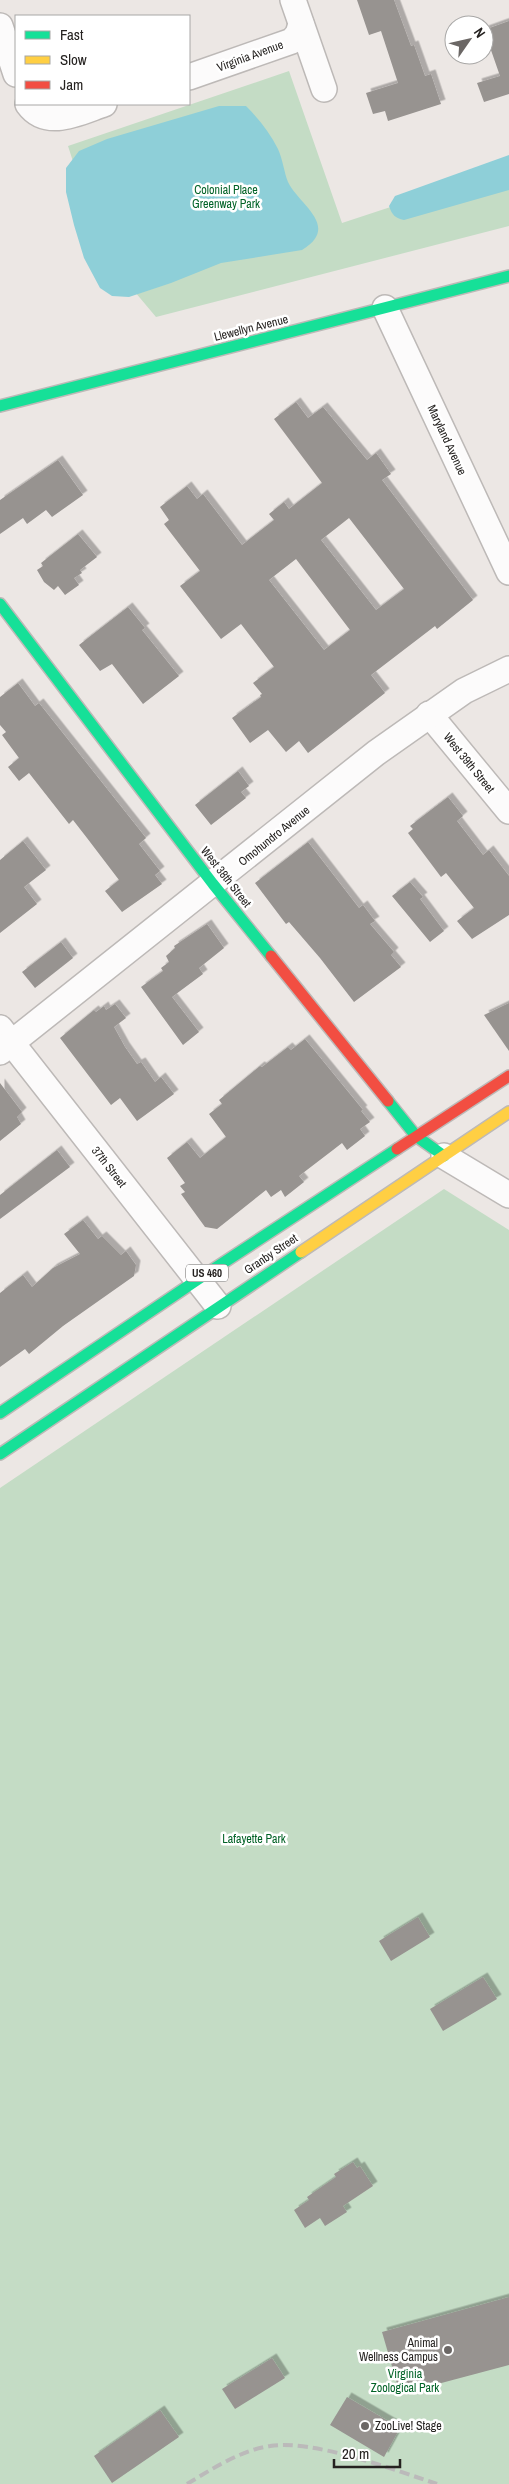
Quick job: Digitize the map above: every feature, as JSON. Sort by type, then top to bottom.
[{"type":"main road","name":"Llewellyn Avenue","points":[[0,406],[509,276]]},
{"type":"main road","name":"West 38th Street","points":[[0,604],[214,884],[416,1136],[444,1156]]},
{"type":"main road","name":"Granby Street","points":[[0,1413],[196,1280],[509,1076]]},
{"type":"main road","name":"Granby Street","points":[[0,1454],[509,1112]]},
{"type":"street","points":[[293,0],[324,89]]},
{"type":"street","name":"Virginia Avenue","points":[[190,77],[292,40],[298,34],[301,24]]},
{"type":"street","points":[[0,26],[15,71]]},
{"type":"street","points":[[29,105],[41,116],[54,118],[100,105]]},
{"type":"street","name":"Maryland Avenue","points":[[385,308],[509,572]]},
{"type":"street","name":"Omohundro Avenue","points":[[4,1041],[214,884],[376,753],[464,691],[509,669]]},
{"type":"street","name":"West 39th Street","points":[[429,714],[509,811]]},
{"type":"street","name":"37th Street","points":[[4,1041],[218,1306]]},
{"type":"street","points":[[444,1156],[509,1195]]},
{"type":"green space","name":"Colonial Place Greenway Park","points":[[289,71],[342,223],[509,168],[509,226],[156,317],[103,254],[68,146]]},
{"type":"green space","name":"Lafayette Park","points":[[444,1189],[509,1230],[509,2484],[0,2484],[0,1488]]},
{"type":"water","points":[[219,106],[246,106],[268,132],[280,153],[288,182],[293,191],[308,207],[318,224],[318,232],[313,241],[302,250],[221,263],[129,297],[112,296],[100,288],[84,258],[66,192],[66,168],[79,151],[107,139]]},
{"type":"water","points":[[509,155],[509,190],[404,220],[394,216],[391,212],[389,206],[395,196]]},
{"type":"building","points":[[357,0],[394,0],[411,46],[414,45],[425,76],[431,74],[441,104],[388,121],[385,111],[373,114],[366,93],[398,83],[381,31],[369,35]]},
{"type":"building","points":[[509,21],[509,94],[484,102],[477,83],[500,76],[494,59],[494,26]]},
{"type":"building","points":[[296,402],[308,418],[323,407],[367,460],[376,453],[391,474],[382,480],[473,600],[437,629],[435,626],[371,675],[385,693],[308,753],[299,741],[286,752],[268,730],[250,743],[232,718],[261,697],[260,695],[262,694],[253,683],[274,667],[241,624],[221,639],[180,586],[200,571],[164,524],[169,520],[160,507],[187,486],[197,499],[203,494],[242,545],[274,520],[269,514],[284,502],[289,509],[322,483],[274,419]],"holes":[[[349,518],[404,589],[376,610],[321,540]],[[296,559],[350,630],[324,650],[269,580]]]},
{"type":"building","points":[[58,460],[83,495],[52,517],[46,510],[27,524],[23,518],[0,534],[0,500]]},
{"type":"building","points":[[78,534],[97,557],[80,570],[82,573],[74,578],[79,585],[65,595],[58,586],[54,590],[44,582],[37,570],[43,566],[41,563]]},
{"type":"building","points":[[128,607],[145,628],[142,630],[179,676],[143,704],[112,664],[100,671],[79,645]]},
{"type":"building","points":[[18,683],[35,706],[39,703],[146,838],[139,844],[160,871],[155,875],[162,884],[122,912],[105,891],[119,880],[73,820],[69,824],[29,773],[19,781],[8,767],[19,758],[2,735],[6,732],[0,725],[0,697]]},
{"type":"building","points":[[238,771],[249,786],[241,792],[246,798],[211,825],[195,805]]},
{"type":"building","points":[[448,797],[463,816],[457,821],[483,855],[489,850],[509,876],[509,915],[472,939],[457,921],[474,908],[446,873],[441,877],[408,833],[413,829],[410,826]]},
{"type":"building","points":[[23,841],[46,870],[24,887],[37,904],[0,933],[0,860]]},
{"type":"building","points":[[308,842],[359,908],[363,905],[375,921],[370,924],[394,952],[391,955],[401,967],[354,1002],[289,922],[286,924],[255,883]]},
{"type":"building","points":[[410,882],[423,897],[420,899],[444,931],[430,942],[392,896]]},
{"type":"building","points":[[207,924],[224,948],[199,968],[203,974],[172,997],[199,1032],[183,1045],[141,987],[163,971],[161,968],[169,962],[166,956],[175,948],[174,946]]},
{"type":"building","points":[[61,942],[73,958],[35,988],[22,972]]},
{"type":"building","points":[[509,1003],[509,1051],[484,1015]]},
{"type":"building","points":[[115,1004],[126,1018],[114,1027],[125,1047],[137,1064],[141,1062],[155,1082],[161,1077],[174,1094],[137,1121],[120,1098],[111,1105],[60,1038],[94,1010],[96,1012],[104,1006],[106,1010]]},
{"type":"building","points":[[305,1039],[363,1110],[361,1111],[370,1122],[360,1129],[365,1136],[347,1150],[342,1143],[299,1176],[304,1182],[285,1197],[281,1190],[271,1197],[266,1190],[217,1229],[205,1227],[181,1194],[185,1192],[180,1186],[185,1183],[167,1158],[187,1142],[200,1158],[226,1137],[209,1114],[222,1104],[219,1100],[260,1066],[262,1067],[288,1047],[291,1050]]},
{"type":"building","points":[[0,1083],[22,1112],[17,1117],[21,1124],[0,1141]]},
{"type":"building","points":[[57,1150],[70,1167],[0,1219],[0,1195]]},
{"type":"building","points":[[83,1220],[98,1239],[102,1236],[121,1255],[126,1251],[136,1265],[134,1276],[63,1326],[29,1354],[25,1349],[0,1367],[0,1293],[23,1275],[32,1287],[53,1268],[80,1254],[64,1234]]},
{"type":"building","points":[[418,1917],[430,1937],[391,1961],[379,1941]]},
{"type":"building","points":[[483,1977],[497,1999],[443,2031],[430,2009]]},
{"type":"building","points":[[353,2162],[357,2168],[360,2166],[373,2186],[343,2206],[347,2212],[325,2226],[320,2218],[305,2228],[294,2210],[309,2200],[307,2197],[336,2177],[334,2174]]},
{"type":"building","name":"Animal Wellness Campus","points":[[509,2297],[509,2365],[400,2394],[382,2332]]},
{"type":"building","points":[[272,2358],[285,2378],[235,2409],[222,2389]]},
{"type":"building","name":"ZooLive! Stage","points":[[347,2397],[400,2428],[384,2457],[330,2425]]},
{"type":"building","points":[[160,2410],[179,2437],[112,2483],[94,2456]]},
{"type":"railway","points":[[187,2484],[206,2472],[248,2452],[270,2446],[288,2445],[308,2447],[354,2457],[437,2484]]},
{"type":"traffic: fast","points":[[0,406],[509,276]]},
{"type":"traffic: fast","points":[[0,604],[213,884],[271,956]]},
{"type":"traffic: fast","points":[[388,1101],[416,1136],[444,1156]]},
{"type":"traffic: fast","points":[[0,1413],[197,1280],[397,1149]]},
{"type":"traffic: fast","points":[[0,1454],[301,1252]]},
{"type":"traffic: slow","points":[[301,1252],[509,1112]]},
{"type":"traffic: jam","points":[[271,956],[388,1101]]},
{"type":"traffic: jam","points":[[397,1149],[509,1076]]},
{"type":"place","name":"Animal Wellness Campus","points":[[448,2350]]},
{"type":"place","name":"ZooLive! Stage","points":[[365,2426]]},
{"type":"park label","name":"Virginia Zoological Park","points":[[405,2381]]}]
